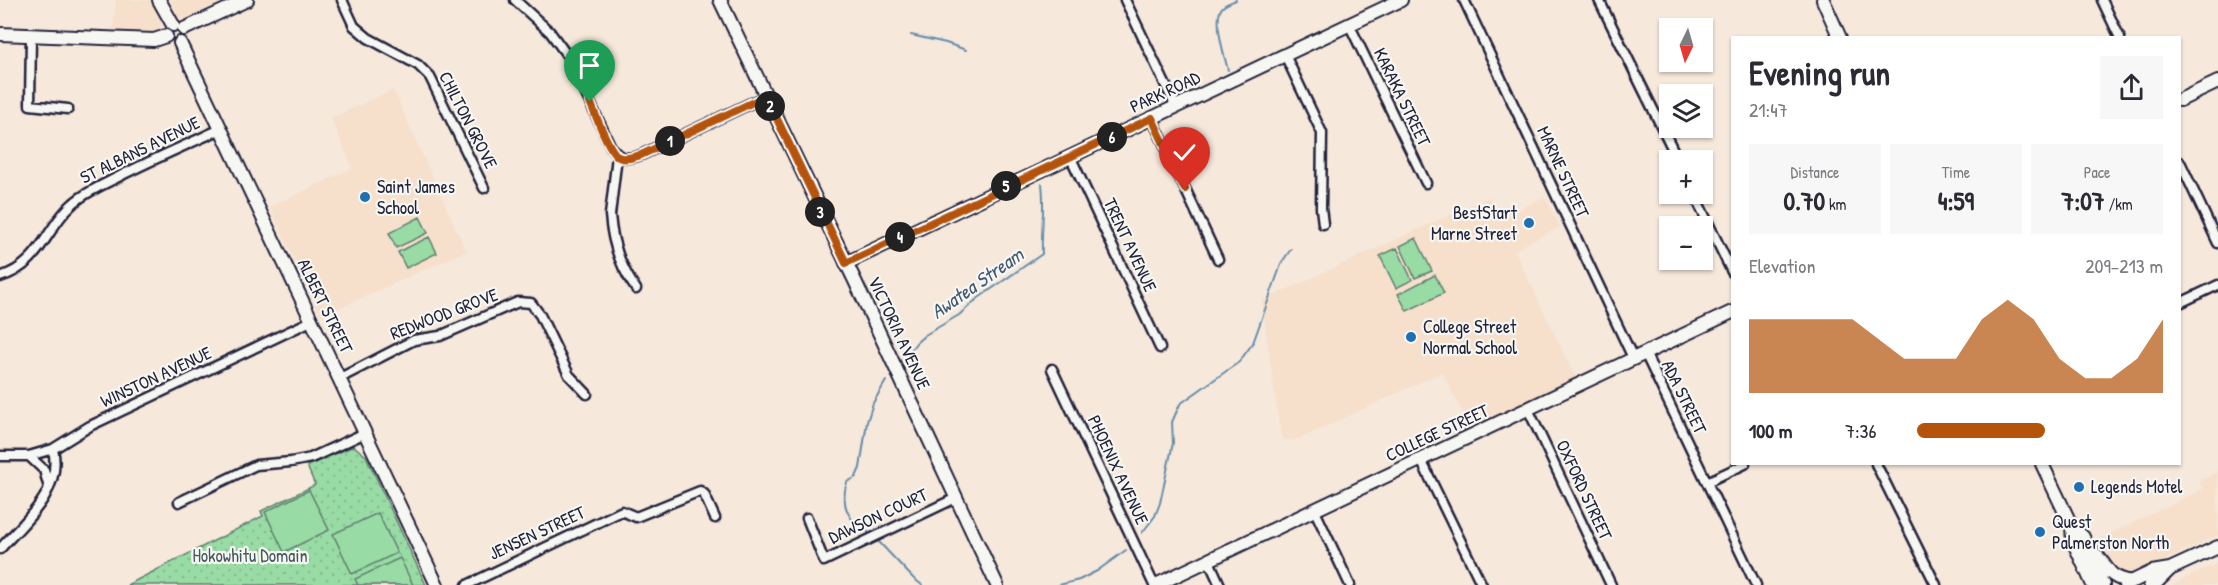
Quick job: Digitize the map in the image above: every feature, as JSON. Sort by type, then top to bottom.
[{"type":"street","points":[[159,0],[174,30]]},
{"type":"street","points":[[0,34],[154,40],[247,0]]},
{"type":"street","name":"CHILTON GROVE","points":[[342,0],[354,27],[368,38],[418,65],[430,77],[484,188]]},
{"type":"street","points":[[515,0],[550,32],[569,58],[617,156],[610,225],[617,252],[636,289]]},
{"type":"street","name":"VICTORIA AVENUE","points":[[720,0],[997,585]]},
{"type":"street","points":[[1125,0],[1176,107]]},
{"type":"street","name":"PARK ROAD","points":[[846,263],[1401,0]]},
{"type":"street","name":"MARNE STREET","points":[[1464,0],[1639,355]]},
{"type":"street","points":[[1599,0],[1673,150]]},
{"type":"street","points":[[1822,0],[1839,36]]},
{"type":"street","points":[[2102,0],[2119,36]]},
{"type":"street","name":"KARAKA STREET","points":[[1349,24],[1426,183]]},
{"type":"street","name":"ALBERT STREET","points":[[174,30],[185,38],[180,43],[437,585]]},
{"type":"street","points":[[31,36],[30,105],[68,109]]},
{"type":"street","points":[[1285,55],[1322,133],[1321,208],[1323,224]]},
{"type":"street","points":[[2181,100],[2218,82]]},
{"type":"street","points":[[617,156],[625,158],[641,155],[766,96]]},
{"type":"street","points":[[1152,118],[1218,259]]},
{"type":"street","name":"ST ALBANS AVENUE","points":[[0,277],[24,267],[77,199],[155,159],[221,129]]},
{"type":"street","name":"TRENT AVENUE","points":[[1070,156],[1160,348]]},
{"type":"street","points":[[2181,164],[2218,243]]},
{"type":"street","points":[[1699,204],[1731,270]]},
{"type":"street","points":[[2181,303],[2218,285]]},
{"type":"street","name":"REDWOOD GROVE","points":[[340,378],[414,340],[440,336],[518,302],[531,303],[540,315],[569,375],[587,394]]},
{"type":"street","name":"COLLEGE STREET","points":[[1155,585],[1731,312]]},
{"type":"street","name":"WINSTON AVENUE","points":[[0,456],[29,456],[53,449],[90,426],[311,321]]},
{"type":"street","name":"ADA STREET","points":[[1639,355],[1707,482],[1756,585]]},
{"type":"street","name":"PHOENIX AVENUE","points":[[1052,369],[1155,585]]},
{"type":"street","name":"OXFORD STREET","points":[[1528,409],[1611,585]]},
{"type":"street","points":[[179,502],[256,465],[312,458],[365,433]]},
{"type":"street","points":[[0,549],[50,489],[55,459],[53,449]]},
{"type":"street","points":[[29,456],[44,470],[50,489]]},
{"type":"street","points":[[1421,460],[1482,585]]},
{"type":"street","points":[[1707,482],[1743,465]]},
{"type":"street","points":[[1876,465],[1936,585]]},
{"type":"street","points":[[2042,465],[2072,527],[2073,541],[2093,585]]},
{"type":"street","name":"JENSEN STREET","points":[[467,585],[622,512],[636,517],[700,491],[715,518]]},
{"type":"street","name":"DAWSON COURT","points":[[807,518],[824,561],[956,498]]},
{"type":"street","points":[[1315,511],[1350,585]]},
{"type":"street","points":[[2072,527],[2083,537],[2103,585]]},
{"type":"street","points":[[2088,548],[2097,555],[2112,575],[2129,583],[2152,572],[2170,569],[2218,547]]},
{"type":"street","points":[[1209,561],[1220,585]]},
{"type":"street","points":[[2150,585],[2157,582],[2170,569]]},
{"type":"street","points":[[2084,585],[2086,570]]},
{"type":"shaded area","points":[[116,0],[151,0],[161,21],[160,29],[157,32],[113,30]]},
{"type":"shaded area","points":[[171,0],[226,0],[185,19],[178,17]]},
{"type":"shaded area","name":"Saint James School","points":[[393,90],[466,251],[321,316],[270,207],[353,168],[331,118]]},
{"type":"shaded area","name":"College Street Normal School","points":[[1489,197],[1499,219],[1545,197],[1560,227],[1514,250],[1575,377],[1471,429],[1442,372],[1299,439],[1286,440],[1281,437],[1262,301]]},
{"type":"shaded area","points":[[2218,472],[2218,535],[2135,574],[2114,571],[2108,565],[2096,541],[2203,489],[2199,481]]},
{"type":"shaded area","points":[[2218,563],[2218,585],[2172,585]]},
{"type":"green space","points":[[420,217],[428,233],[396,248],[389,233]]},
{"type":"green space","points":[[429,237],[437,253],[406,268],[398,252]]},
{"type":"green space","points":[[1416,238],[1432,271],[1415,278],[1400,246]]},
{"type":"green space","points":[[1397,248],[1412,280],[1396,288],[1380,256]]},
{"type":"green space","points":[[1435,275],[1444,293],[1407,311],[1398,294]]},
{"type":"green space","name":"Hokowhitu Domain","points":[[354,446],[366,456],[426,585],[127,585],[263,516],[261,511],[315,485],[307,466]]},
{"type":"green space","points":[[309,490],[329,530],[284,552],[265,512]]},
{"type":"green space","points":[[378,513],[397,553],[352,574],[333,534]]},
{"type":"green space","points":[[400,558],[413,585],[358,585],[355,579]]},
{"type":"waterway","name":"Awatea Stream","points":[[1228,70],[1221,40],[1219,17],[1223,7],[1236,0]]},
{"type":"waterway","points":[[911,35],[966,50]]},
{"type":"waterway","name":"Awatea Stream","points":[[905,358],[925,335],[959,315],[977,299],[1042,254],[1042,184]]},
{"type":"waterway","name":"Awatea Stream","points":[[1142,533],[1155,516],[1160,503],[1173,443],[1172,422],[1180,404],[1239,362],[1253,343],[1282,262],[1291,249]]},
{"type":"waterway","points":[[868,532],[855,523],[847,512],[845,490],[847,482],[856,477],[860,468],[867,422],[873,403],[886,381]]},
{"type":"waterway","name":"Awatea Stream","points":[[879,542],[922,585]]},
{"type":"waterway","name":"Awatea Stream","points":[[1059,585],[1079,580],[1097,571],[1126,550]]},
{"type":"place","name":"Saint James School","points":[[365,197]]},
{"type":"place","name":"BestStart Marne Street","points":[[1529,223]]},
{"type":"place","name":"College Street Normal School","points":[[1411,337]]},
{"type":"place","name":"Legends Motel","points":[[2079,487]]},
{"type":"place","name":"Quest Palmerston North","points":[[2040,532]]},
{"type":"route","points":[[590,102],[611,147],[617,156],[625,158],[641,155],[766,96],[846,263],[1152,118],[1185,189]]}]
